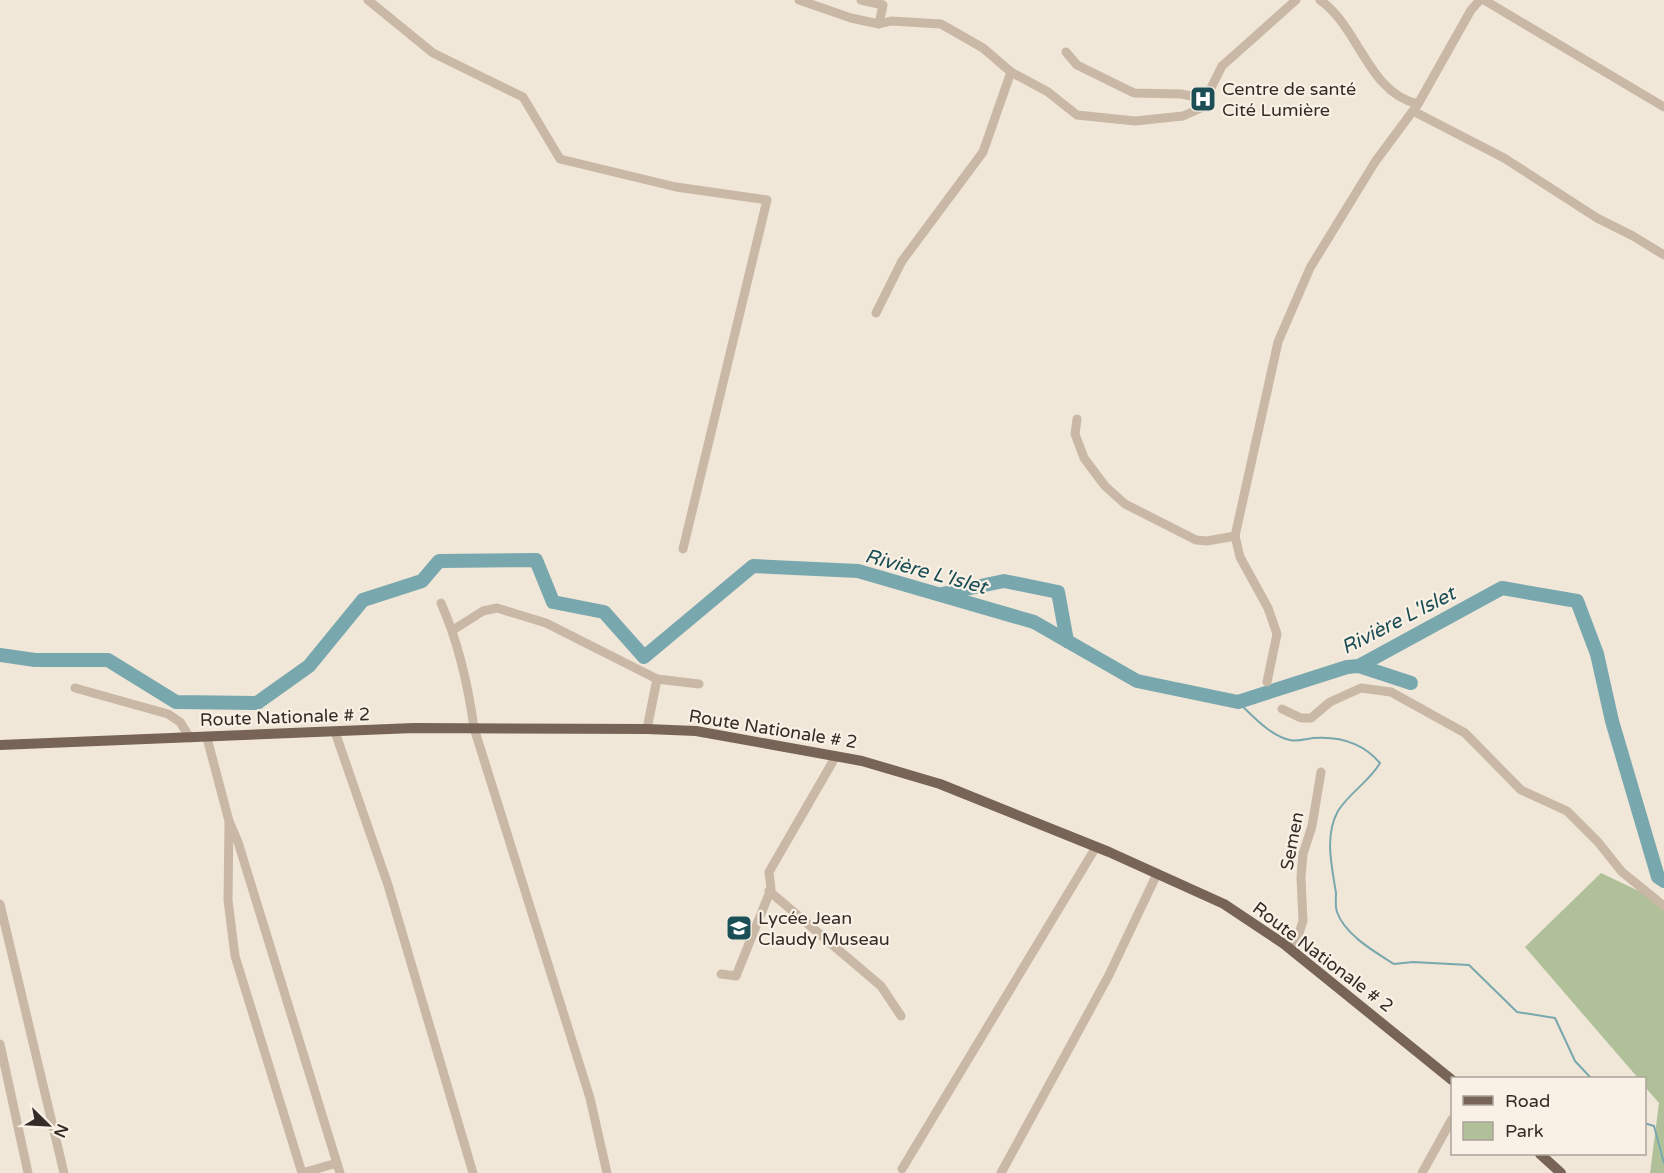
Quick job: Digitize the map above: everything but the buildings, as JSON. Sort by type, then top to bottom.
[{"type":"main road","name":"Route Nationale # 2","points":[[0,745],[474,728],[647,729],[696,731],[836,756],[940,784],[1096,847],[1224,904],[1293,951],[1451,1079]]},
{"type":"main road","points":[[1541,1155],[1561,1173]]},
{"type":"street","points":[[368,0],[433,53],[523,98],[560,159],[676,187],[767,200],[683,549]]},
{"type":"street","points":[[799,0],[851,18],[879,24],[891,21],[941,24],[983,48],[1011,72],[1048,92],[1077,115],[1135,121],[1183,116],[1201,108],[1222,66],[1296,0]]},
{"type":"street","points":[[861,0],[883,5],[879,24]]},
{"type":"street","points":[[1320,0],[1332,8],[1361,53],[1392,93],[1504,158],[1597,218],[1664,255]]},
{"type":"street","points":[[1267,682],[1277,634],[1271,615],[1240,557],[1235,536],[1278,342],[1310,268],[1375,162],[1415,107],[1471,10],[1482,0],[1664,107]]},
{"type":"street","points":[[1066,52],[1077,65],[1134,93],[1181,94],[1207,99]]},
{"type":"street","points":[[876,313],[902,261],[983,152],[1011,72]]},
{"type":"street","points":[[1077,419],[1075,435],[1084,458],[1105,486],[1125,504],[1196,540],[1207,541],[1235,536]]},
{"type":"street","points":[[441,603],[453,630],[467,682],[474,728],[590,1098],[607,1173]]},
{"type":"street","points":[[453,630],[483,611],[497,608],[546,623],[657,679],[699,684]]},
{"type":"street","points":[[647,729],[657,679]]},
{"type":"street","points":[[75,688],[168,714],[180,722],[190,738]]},
{"type":"street","points":[[1282,708],[1301,718],[1311,718],[1330,702],[1361,688],[1391,692],[1465,733],[1521,790],[1567,811],[1598,842],[1622,872],[1664,906]]},
{"type":"street","points":[[335,732],[388,885],[473,1173]]},
{"type":"street","points":[[207,738],[229,821],[238,842],[340,1173]]},
{"type":"street","points":[[721,974],[736,976],[771,889],[769,872],[836,756]]},
{"type":"street","name":"Semen","points":[[1293,951],[1303,921],[1301,877],[1303,854],[1312,826],[1321,772]]},
{"type":"street","points":[[229,821],[228,900],[235,956],[302,1173],[337,1163]]},
{"type":"street","points":[[902,1168],[1096,847]]},
{"type":"street","points":[[1002,1173],[1109,975],[1157,874]]},
{"type":"street","points":[[769,891],[881,986],[901,1016]]},
{"type":"street","points":[[0,904],[64,1173]]},
{"type":"street","points":[[0,1044],[28,1173]]},
{"type":"street","points":[[1422,1173],[1451,1121]]},
{"type":"green space","points":[[1601,873],[1664,903],[1664,1173],[1650,1173],[1659,1103],[1646,1088],[1646,1077],[1637,1077],[1525,947]]},
{"type":"waterway","name":"Rivière L'Islet","points":[[0,655],[35,660],[108,660],[176,702],[257,703],[309,666],[363,600],[422,581],[439,561],[536,560],[553,602],[604,612],[644,657],[753,566],[858,571],[1034,622],[1137,681],[1238,702],[1347,667],[1359,666],[1502,588],[1577,601],[1597,654],[1612,721],[1658,877],[1664,881]]},
{"type":"waterway","points":[[942,594],[1004,581],[1058,592],[1067,641]]},
{"type":"waterway","points":[[1359,666],[1411,683]]},
{"type":"waterway","points":[[1238,702],[1262,724],[1282,738],[1296,741],[1332,738],[1350,742],[1366,750],[1380,763],[1343,804],[1331,831],[1330,852],[1336,907],[1347,928],[1361,942],[1394,964],[1413,962],[1469,965],[1517,1012],[1555,1018],[1575,1061],[1590,1077]]},
{"type":"waterway","points":[[1646,1124],[1654,1126],[1664,1163]]},
{"type":"place","name":"Centre de santé Cité Lumière","points":[[1203,99]]},
{"type":"place","name":"Lycée Jean Claudy Museau","points":[[739,928]]}]
